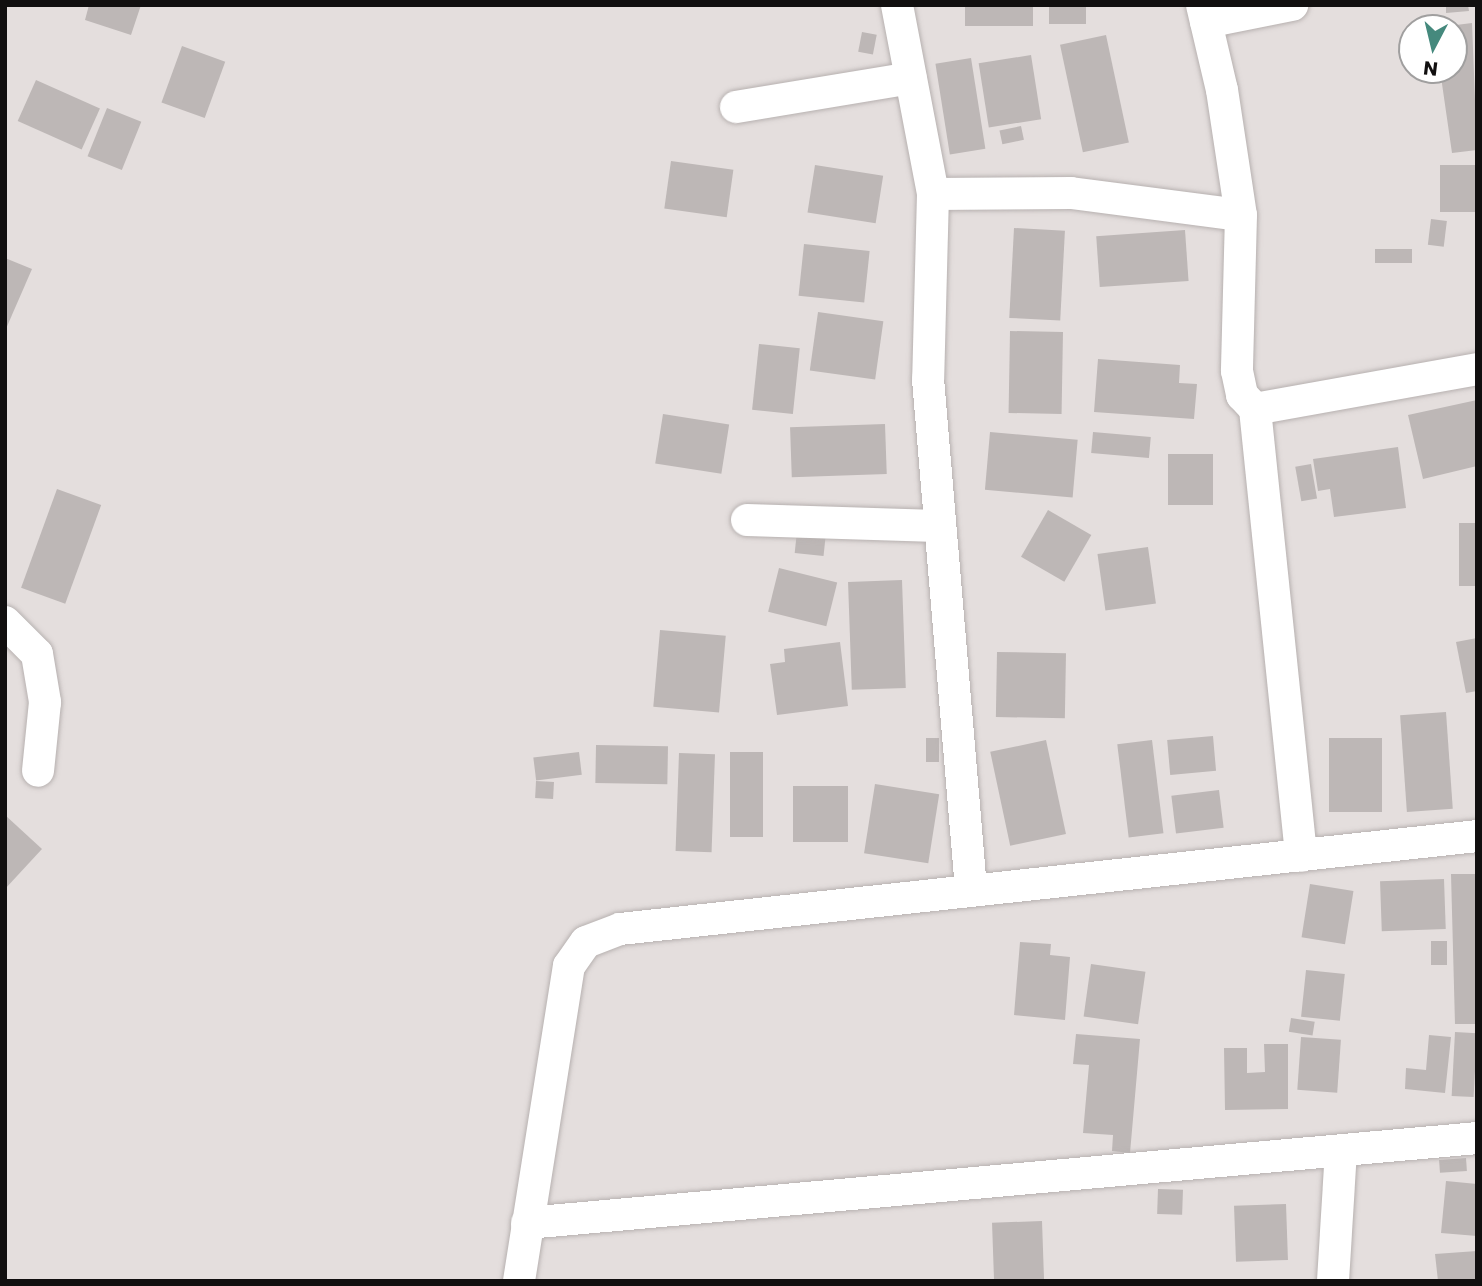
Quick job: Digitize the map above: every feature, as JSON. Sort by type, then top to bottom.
[{"type":"street","points":[[897,5],[933,194],[928,379],[937,526],[971,889]]},
{"type":"street","points":[[1292,5],[1204,14],[1241,215],[1237,371],[1242,395],[1255,409],[1301,856]]},
{"type":"street","points":[[736,107],[911,78]]},
{"type":"street","points":[[933,194],[1070,193],[1241,215]]},
{"type":"street","points":[[1255,409],[1477,369]]},
{"type":"street","points":[[747,520],[937,526]]},
{"type":"street","points":[[5,622],[37,654],[45,702],[38,771]]},
{"type":"street","points":[[519,1281],[569,966],[586,942],[620,929],[1477,836]]},
{"type":"street","points":[[527,1223],[1477,1138]]},
{"type":"street","points":[[1333,1281],[1342,1151]]},
{"type":"building","points":[[89,5],[141,5],[131,35],[85,20]]},
{"type":"building","points":[[965,5],[1033,5],[1033,26],[965,26]]},
{"type":"building","points":[[1049,5],[1086,5],[1086,24],[1049,24]]},
{"type":"building","points":[[1446,5],[1468,5],[1469,11],[1446,13]]},
{"type":"building","points":[[1472,23],[1477,150],[1452,153],[1442,84],[1468,84],[1468,24]]},
{"type":"building","points":[[862,32],[877,35],[873,54],[858,52]]},
{"type":"building","points":[[1106,35],[1129,143],[1083,152],[1060,45]]},
{"type":"building","points":[[182,46],[225,62],[205,118],[161,102]]},
{"type":"building","points":[[1031,55],[1041,119],[989,127],[979,63]]},
{"type":"building","points":[[971,58],[985,149],[950,154],[935,64]]},
{"type":"building","points":[[36,80],[100,108],[82,150],[18,121]]},
{"type":"building","points":[[107,108],[141,122],[122,170],[88,156]]},
{"type":"building","points":[[1021,126],[1024,140],[1002,144],[999,131]]},
{"type":"building","points":[[671,161],[733,170],[727,217],[664,209]]},
{"type":"building","points":[[815,165],[883,176],[876,223],[807,212]]},
{"type":"building","points":[[1440,165],[1477,165],[1477,212],[1440,212]]},
{"type":"building","points":[[1431,219],[1447,221],[1444,247],[1428,245]]},
{"type":"building","points":[[1014,228],[1065,231],[1060,321],[1009,318]]},
{"type":"building","points":[[1185,230],[1189,281],[1100,287],[1096,236]]},
{"type":"building","points":[[804,244],[870,251],[864,303],[799,296]]},
{"type":"building","points":[[1375,249],[1412,249],[1412,263],[1375,263]]},
{"type":"building","points":[[5,258],[32,269],[5,331]]},
{"type":"building","points":[[818,312],[883,321],[875,380],[810,370]]},
{"type":"building","points":[[1010,331],[1063,332],[1062,414],[1009,413]]},
{"type":"building","points":[[759,344],[800,348],[793,414],[752,410]]},
{"type":"building","points":[[1098,359],[1180,365],[1179,383],[1197,384],[1194,419],[1094,412]]},
{"type":"building","points":[[1477,400],[1477,466],[1423,479],[1408,415]]},
{"type":"building","points":[[663,414],[729,424],[721,474],[655,463]]},
{"type":"building","points":[[885,424],[887,474],[792,477],[790,427]]},
{"type":"building","points":[[990,432],[1078,440],[1073,497],[985,490]]},
{"type":"building","points":[[1093,432],[1151,437],[1149,458],[1091,453]]},
{"type":"building","points":[[1398,447],[1406,508],[1334,517],[1330,489],[1318,491],[1313,459]]},
{"type":"building","points":[[1168,454],[1213,454],[1213,505],[1168,505]]},
{"type":"building","points":[[1311,464],[1317,498],[1301,501],[1295,467]]},
{"type":"building","points":[[57,489],[101,505],[65,604],[21,588]]},
{"type":"building","points":[[1048,510],[1091,535],[1064,582],[1021,557]]},
{"type":"building","points":[[1459,523],[1477,523],[1477,586],[1459,586]]},
{"type":"building","points":[[797,531],[826,534],[824,556],[795,553]]},
{"type":"building","points":[[1148,547],[1156,603],[1105,611],[1097,554]]},
{"type":"building","points":[[779,568],[837,583],[826,626],[768,612]]},
{"type":"building","points":[[902,580],[906,688],[852,690],[848,582]]},
{"type":"building","points":[[660,630],[726,636],[719,712],[653,707]]},
{"type":"building","points":[[1477,638],[1477,691],[1466,693],[1456,642]]},
{"type":"building","points":[[840,642],[848,706],[777,715],[770,664],[785,662],[784,649]]},
{"type":"building","points":[[997,652],[1066,653],[1065,718],[996,717]]},
{"type":"building","points":[[1446,712],[1453,809],[1407,812],[1400,715]]},
{"type":"building","points":[[1213,736],[1216,771],[1170,775],[1167,740]]},
{"type":"building","points":[[926,738],[939,738],[939,762],[926,762]]},
{"type":"building","points":[[1329,738],[1382,738],[1382,812],[1329,812]]},
{"type":"building","points":[[1046,740],[1066,834],[1010,846],[990,752]]},
{"type":"building","points":[[1152,740],[1163,833],[1129,838],[1117,744]]},
{"type":"building","points":[[596,745],[668,746],[667,784],[595,783]]},
{"type":"building","points":[[579,752],[582,775],[536,780],[533,758]]},
{"type":"building","points":[[730,752],[763,752],[763,837],[730,837]]},
{"type":"building","points":[[679,753],[715,754],[712,852],[676,851]]},
{"type":"building","points":[[536,781],[554,782],[553,799],[535,798]]},
{"type":"building","points":[[875,784],[939,794],[928,863],[864,853]]},
{"type":"building","points":[[793,786],[848,786],[848,842],[793,842]]},
{"type":"building","points":[[1219,790],[1224,828],[1176,834],[1171,796]]},
{"type":"building","points":[[5,815],[42,849],[5,889]]},
{"type":"building","points":[[1451,874],[1477,874],[1477,1024],[1455,1024]]},
{"type":"building","points":[[1444,879],[1446,929],[1382,931],[1380,881]]},
{"type":"building","points":[[1310,884],[1353,891],[1345,944],[1302,937]]},
{"type":"building","points":[[1431,941],[1447,941],[1447,965],[1431,965]]},
{"type":"building","points":[[1020,942],[1051,944],[1050,955],[1070,957],[1065,1020],[1014,1015]]},
{"type":"building","points":[[1091,964],[1145,972],[1138,1024],[1084,1016]]},
{"type":"building","points":[[1306,970],[1345,974],[1340,1021],[1301,1017]]},
{"type":"building","points":[[1291,1018],[1315,1022],[1313,1036],[1289,1032]]},
{"type":"building","points":[[1455,1032],[1477,1033],[1474,1097],[1452,1096]]},
{"type":"building","points":[[1076,1034],[1140,1039],[1130,1153],[1112,1151],[1113,1135],[1083,1133],[1089,1065],[1073,1064]]},
{"type":"building","points":[[1429,1035],[1451,1037],[1445,1093],[1405,1089],[1406,1068],[1426,1070]]},
{"type":"building","points":[[1301,1037],[1341,1040],[1337,1093],[1297,1090]]},
{"type":"building","points":[[1264,1044],[1288,1044],[1288,1109],[1225,1110],[1224,1048],[1247,1048],[1247,1073],[1265,1072]]},
{"type":"building","points":[[1466,1158],[1467,1171],[1440,1173],[1439,1160]]},
{"type":"building","points":[[1446,1181],[1477,1184],[1477,1236],[1441,1233]]},
{"type":"building","points":[[1158,1189],[1183,1190],[1182,1215],[1157,1214]]},
{"type":"building","points":[[1286,1204],[1288,1260],[1236,1262],[1234,1206]]},
{"type":"building","points":[[1042,1221],[1044,1281],[994,1281],[992,1223]]},
{"type":"building","points":[[1477,1251],[1477,1281],[1438,1281],[1435,1254]]}]
